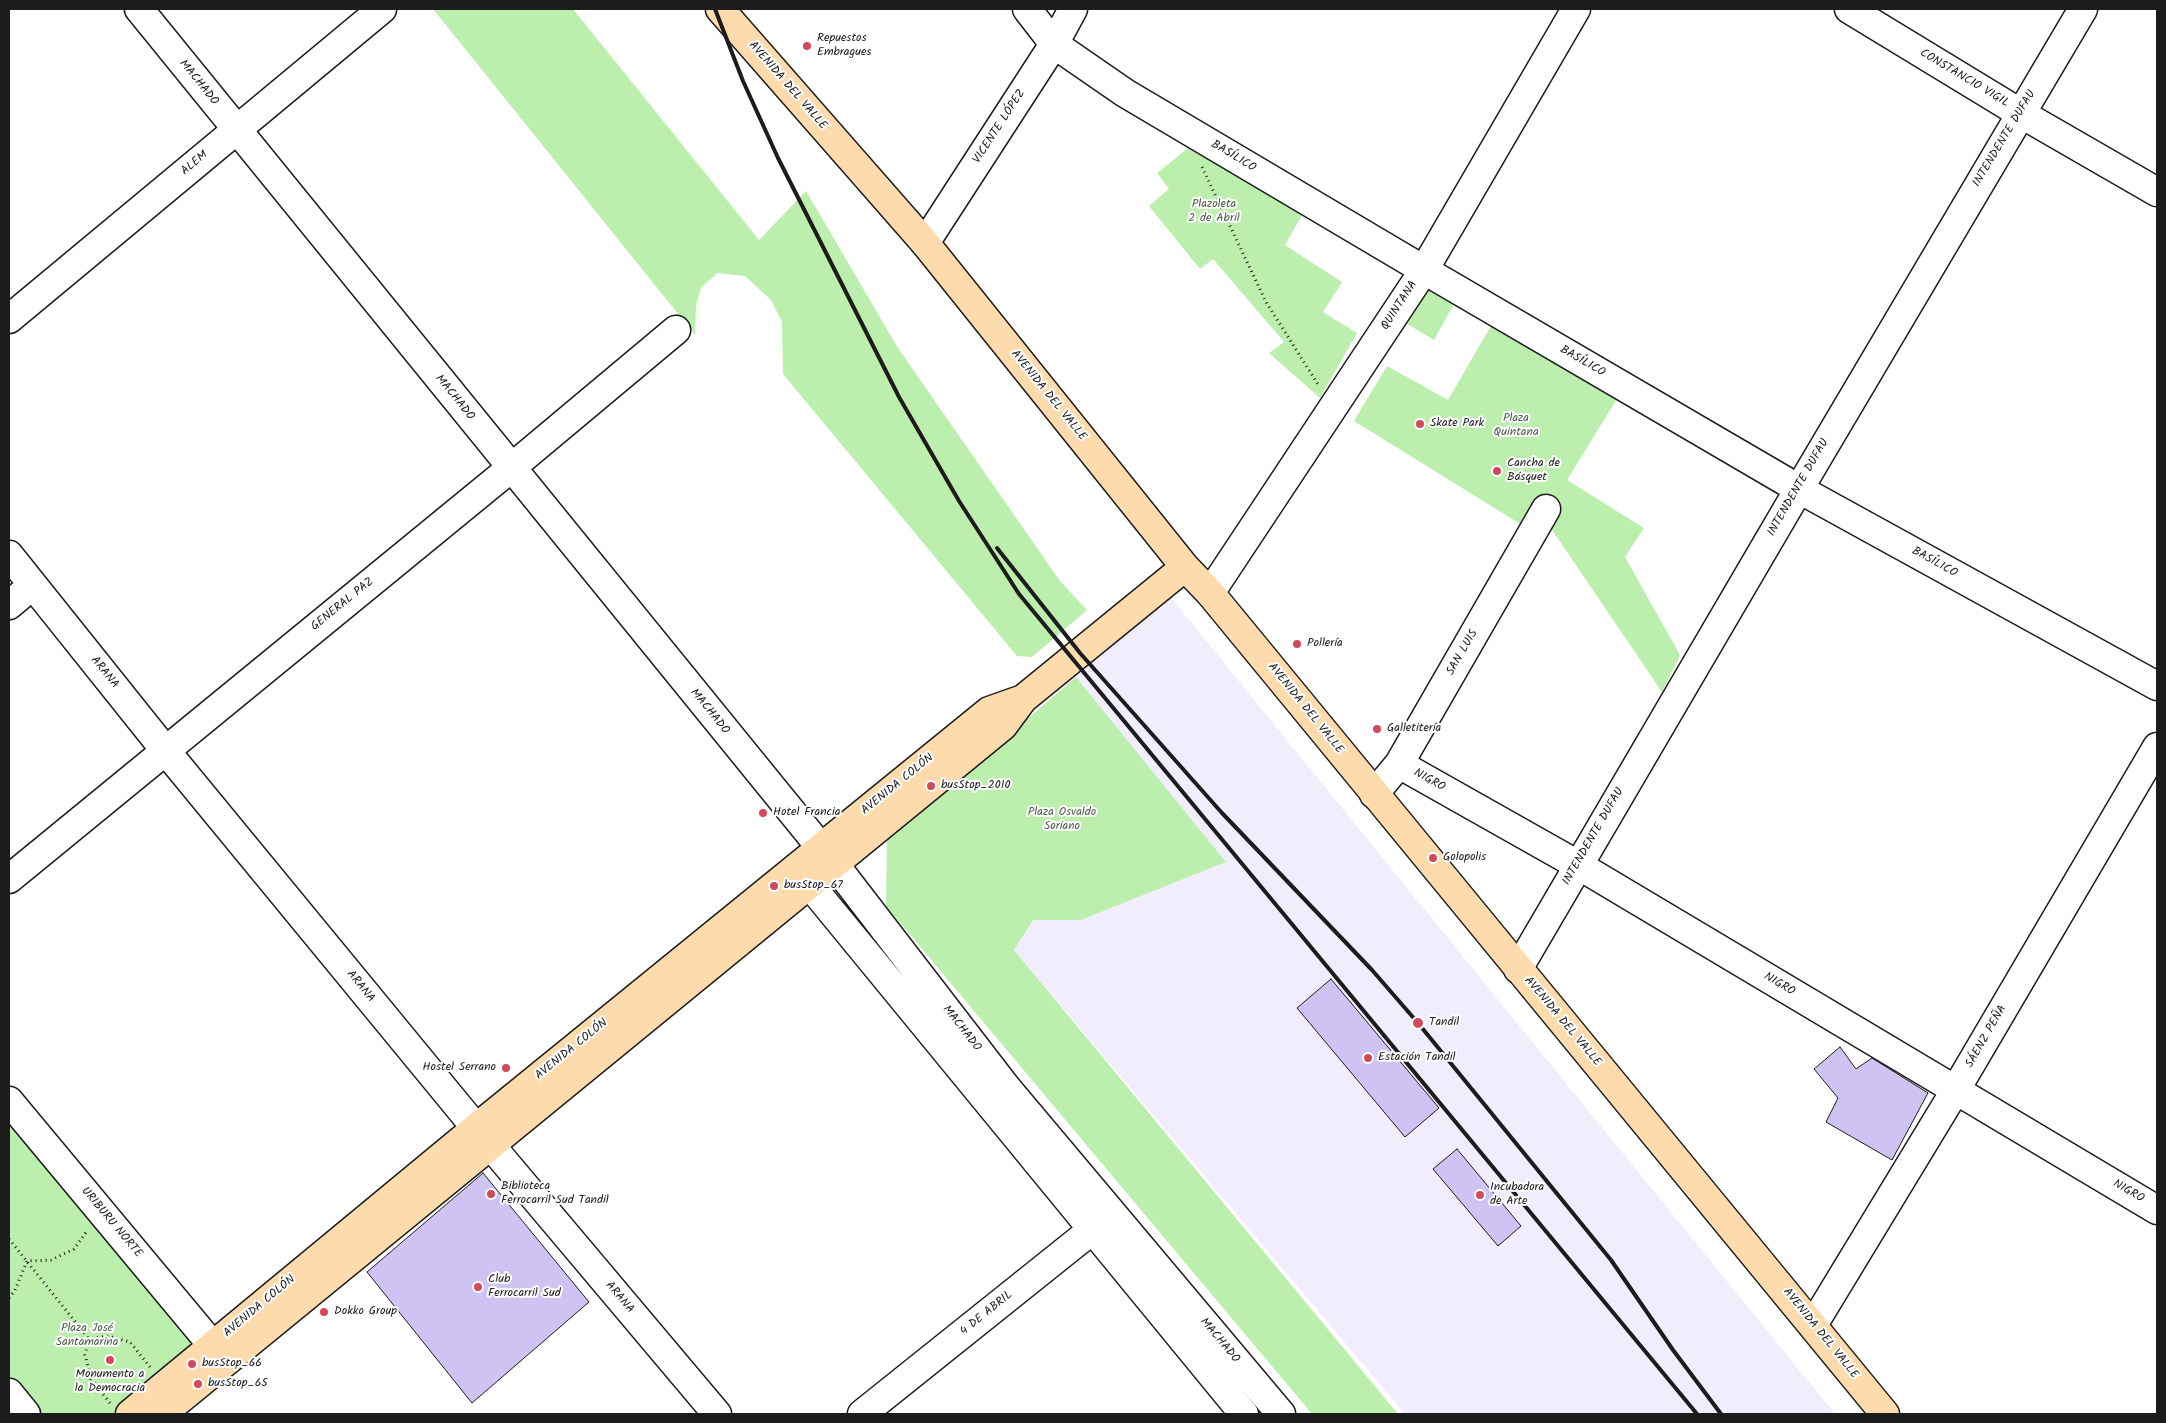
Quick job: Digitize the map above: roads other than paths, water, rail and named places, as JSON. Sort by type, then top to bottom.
[{"type":"main road","name":"AVENIDA DEL VALLE","points":[[720,9],[925,243],[1185,566],[1210,593],[1885,1414]]},
{"type":"main road","name":"AVENIDA COLÓN","points":[[121,1410],[213,1346],[483,1136],[828,857],[1003,726],[1023,699],[1185,566]]},
{"type":"main road","name":"AVENIDA COLÓN","points":[[162,1414],[483,1136]]},
{"type":"street","name":"MACHADO","points":[[139,9],[828,857],[1006,1087],[1102,1222],[1244,1414]]},
{"type":"street","name":"ALEM","points":[[9,319],[382,9]]},
{"type":"street","name":"BASÍLICO","points":[[1028,9],[1054,44],[1125,93],[1190,132],[1799,489],[2157,686]]},
{"type":"street","name":"VICENTE LÓPEZ","points":[[925,243],[1054,44],[1073,9]]},
{"type":"street","name":"QUINTANA","points":[[1210,593],[1424,270],[1576,9]]},
{"type":"street","name":"CONSTANCIO VIGIL","points":[[1849,9],[2020,113],[2157,192]]},
{"type":"street","name":"INTENDENTE DUFAU","points":[[1518,969],[2020,113],[2083,9]]},
{"type":"street","name":"GENERAL PAZ","points":[[9,879],[511,468],[676,330]]},
{"type":"street","name":"SAN LUIS","points":[[1374,794],[1399,764],[1546,509]]},
{"type":"street","name":"ARANA","points":[[9,555],[165,750],[483,1136],[717,1414]]},
{"type":"street","points":[[9,605],[34,585]]},
{"type":"street","name":"SÁENZ PEÑA","points":[[1813,1325],[1955,1091],[2157,747]]},
{"type":"street","name":"NIGRO","points":[[1399,764],[1578,865],[2157,1210]]},
{"type":"street","name":"MACHADO","points":[[803,877],[1102,1222],[1280,1414]]},
{"type":"street","name":"URIBURU NORTE","points":[[9,1101],[213,1346]]},
{"type":"street","name":"4 DE ABRIL","points":[[862,1414],[1102,1222]]},
{"type":"street","points":[[9,1393],[26,1414]]},
{"type":"railway","points":[[715,9],[743,81],[778,158],[899,397],[959,501],[1019,594],[1697,1414]]},
{"type":"railway","points":[[997,548],[1080,653],[1222,813],[1372,970],[1418,1023],[1611,1260],[1673,1350],[1721,1414]]},
{"type":"place","name":"Repuestos Embragues","points":[[807,46]]},
{"type":"place","name":"Skate Park","points":[[1420,424]]},
{"type":"place","name":"Cancha de Básquet","points":[[1497,471]]},
{"type":"place","name":"Pollería","points":[[1297,644]]},
{"type":"place","name":"Galletitería","points":[[1377,729]]},
{"type":"place","name":"busStop_2010","points":[[931,786]]},
{"type":"place","name":"Hotel Francia","points":[[763,813]]},
{"type":"place","name":"Golopolis","points":[[1433,858]]},
{"type":"place","name":"busStop_67","points":[[774,886]]},
{"type":"place","name":"Tandil","points":[[1418,1023]]},
{"type":"place","name":"Estación Tandil","points":[[1368,1058]]},
{"type":"place","name":"Hostel Serrano","points":[[506,1068]]},
{"type":"place","name":"Biblioteca Ferrocarril Sud Tandil","points":[[491,1194]]},
{"type":"place","name":"Incubadora de Arte","points":[[1480,1195]]},
{"type":"place","name":"Club Ferrocarril Sud","points":[[478,1287]]},
{"type":"place","name":"Dokko Group","points":[[324,1312]]},
{"type":"place","name":"Monumento a la Democracia","points":[[110,1360]]},
{"type":"place","name":"busStop_66","points":[[192,1364]]},
{"type":"place","name":"busStop_65","points":[[198,1384]]},
{"type":"park label","name":"Plazoleta 2 de Abril","points":[[1214,212]]},
{"type":"park label","name":"Plaza Quintana","points":[[1516,426]]},
{"type":"park label","name":"Plaza Osvaldo Soriano","points":[[1062,820]]},
{"type":"park label","name":"Plaza José Santamarina","points":[[87,1336]]}]
